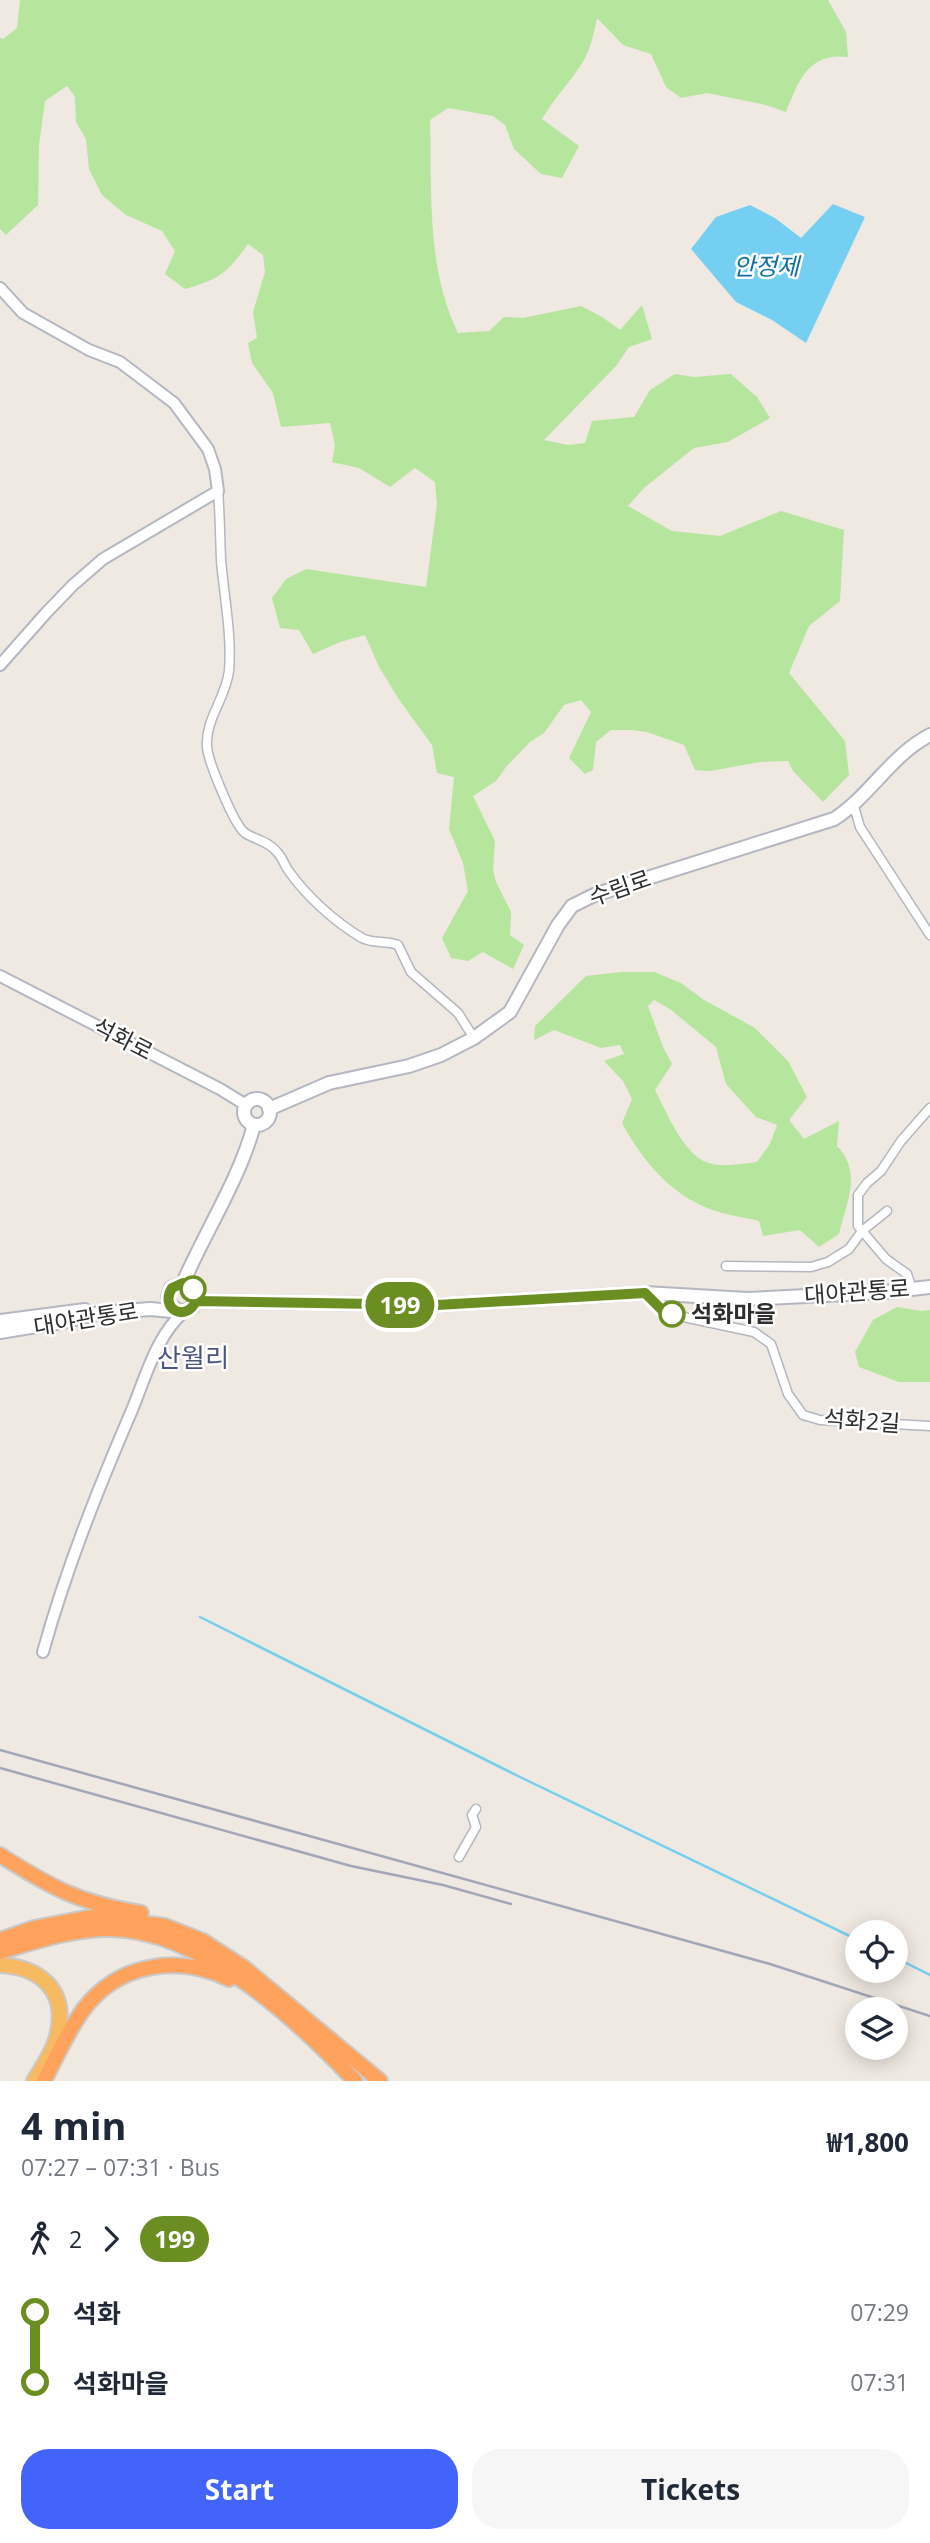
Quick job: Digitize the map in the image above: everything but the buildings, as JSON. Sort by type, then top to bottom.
[{"type":"highway","points":[[0,1855],[71,1896],[99,1905],[168,1919],[207,1936],[232,1952],[355,2081]]},
{"type":"highway","points":[[0,1940],[34,1928],[90,1917],[165,1926],[217,1949],[276,2000],[380,2081]]},
{"type":"highway","points":[[0,1953],[71,1932],[112,1929],[166,1940],[216,1962],[276,2000]]},
{"type":"highway","points":[[0,1965],[28,1969],[41,1976],[52,1988],[58,2002],[58,2034],[51,2051],[32,2081]]},
{"type":"highway","points":[[44,2081],[83,2010],[106,1986],[132,1973],[161,1965],[196,1967],[276,2000]]},
{"type":"main road","name":"수림로","points":[[183,1283],[248,1147],[254,1125],[260,1125],[267,1120],[269,1109],[329,1083],[397,1069],[462,1046],[510,1012],[558,925],[572,906],[594,895],[834,819],[886,769],[930,735]]},
{"type":"main road","points":[[254,1125],[243,1115],[249,1101],[258,1099],[266,1103],[269,1109]]},
{"type":"main road","points":[[183,1283],[193,1289],[196,1301],[193,1307],[177,1310],[168,1301],[169,1292],[177,1284],[183,1283]]},
{"type":"main road","name":"대야관통로","points":[[196,1301],[437,1305],[645,1293],[747,1299],[930,1287]]},
{"type":"main road","name":"대야관통로","points":[[0,1321],[149,1303],[169,1292]]},
{"type":"main road","name":"대야관통로","points":[[0,1332],[100,1313],[177,1310]]},
{"type":"street","points":[[0,288],[23,313],[89,350],[120,362],[174,403],[208,449],[215,469],[218,491],[229,673],[222,696],[213,712],[206,746],[234,819],[245,833],[264,841],[278,852],[294,878],[338,921],[366,940],[398,945],[411,972],[458,1013],[474,1038]]},
{"type":"street","points":[[0,666],[64,594],[103,559],[218,491]]},
{"type":"street","points":[[853,803],[860,827],[930,935]]},
{"type":"street","name":"석화로","points":[[0,976],[246,1105]]},
{"type":"street","points":[[912,1289],[907,1274],[886,1259],[858,1226],[858,1195],[881,1171],[901,1141],[930,1108]]},
{"type":"street","points":[[726,1266],[811,1267],[828,1262],[849,1249],[862,1231],[887,1211]]},
{"type":"street","name":"석화2길","points":[[645,1293],[665,1313],[754,1332],[771,1344],[788,1394],[803,1415],[820,1420],[930,1426]]},
{"type":"street","points":[[41,1651],[58,1581],[71,1546],[177,1310]]},
{"type":"street","points":[[459,1857],[476,1827],[472,1815],[476,1809]]},
{"type":"green space","points":[[20,0],[828,0],[846,32],[848,57],[823,59],[806,71],[786,112],[766,105],[707,93],[681,98],[666,87],[651,54],[623,45],[597,18],[584,60],[542,119],[579,146],[562,178],[541,174],[514,149],[505,125],[493,116],[448,108],[430,120],[431,202],[436,256],[440,282],[458,333],[489,331],[504,317],[523,318],[581,306],[620,330],[642,305],[652,339],[629,347],[616,366],[544,440],[568,445],[585,443],[592,421],[634,417],[650,390],[675,374],[694,377],[731,374],[757,397],[770,418],[728,442],[694,448],[644,488],[628,506],[672,531],[720,536],[781,511],[844,530],[840,601],[809,626],[789,673],[845,741],[849,775],[823,802],[793,771],[788,761],[760,762],[710,771],[695,770],[684,745],[647,732],[632,730],[611,730],[596,742],[593,770],[585,774],[569,758],[591,712],[581,700],[564,705],[544,733],[530,742],[496,781],[473,796],[495,841],[493,870],[511,912],[510,935],[524,945],[513,969],[483,952],[468,961],[451,958],[442,938],[468,891],[463,863],[449,829],[454,777],[437,773],[432,745],[379,667],[365,635],[313,654],[299,630],[280,628],[272,598],[286,579],[306,569],[426,587],[437,504],[435,482],[415,468],[390,487],[359,468],[332,462],[335,445],[330,423],[281,427],[273,393],[252,363],[248,343],[257,338],[253,312],[265,272],[263,255],[248,244],[221,274],[185,289],[165,274],[175,251],[162,231],[126,215],[102,195],[89,169],[86,139],[76,122],[75,97],[67,86],[45,101],[39,145],[38,205],[6,235],[0,229],[0,38],[3,39],[17,28]]},
{"type":"green space","points":[[654,972],[681,983],[704,1000],[755,1028],[788,1061],[807,1097],[789,1120],[804,1139],[839,1121],[837,1146],[845,1156],[851,1178],[839,1234],[819,1247],[800,1230],[763,1236],[759,1221],[722,1213],[696,1203],[658,1174],[622,1123],[632,1099],[623,1081],[604,1061],[624,1054],[620,1045],[601,1048],[554,1030],[534,1040],[535,1026],[586,976]],"holes":[[[654,1000],[670,1009],[716,1047],[726,1084],[756,1117],[777,1125],[770,1144],[757,1162],[725,1165],[706,1162],[690,1150],[676,1130],[655,1090],[672,1064],[648,1006]]]},
{"type":"green space","points":[[897,1307],[930,1310],[930,1382],[899,1382],[859,1367],[855,1352],[873,1320]]},
{"type":"water","name":"안정제","points":[[833,204],[865,217],[806,343],[772,320],[736,302],[691,249],[716,217],[750,205],[775,218],[801,238]]},
{"type":"waterway","points":[[200,1617],[522,1778],[845,1934]]},
{"type":"waterway","points":[[908,1964],[930,1975]]},
{"type":"railway","points":[[0,1750],[770,1964],[930,2016]]},
{"type":"railway","points":[[0,1768],[351,1866],[443,1885],[511,1904]]},
{"type":"bus line","name":"199","points":[[193,1289],[183,1283],[177,1284],[169,1292],[170,1306],[183,1312],[189,1311],[196,1301],[437,1305],[645,1293],[665,1313],[672,1314]]},
{"type":"place","name":"석화마을","points":[[672,1314]]},
{"type":"district","name":"산월리","points":[[193,1358]]}]
